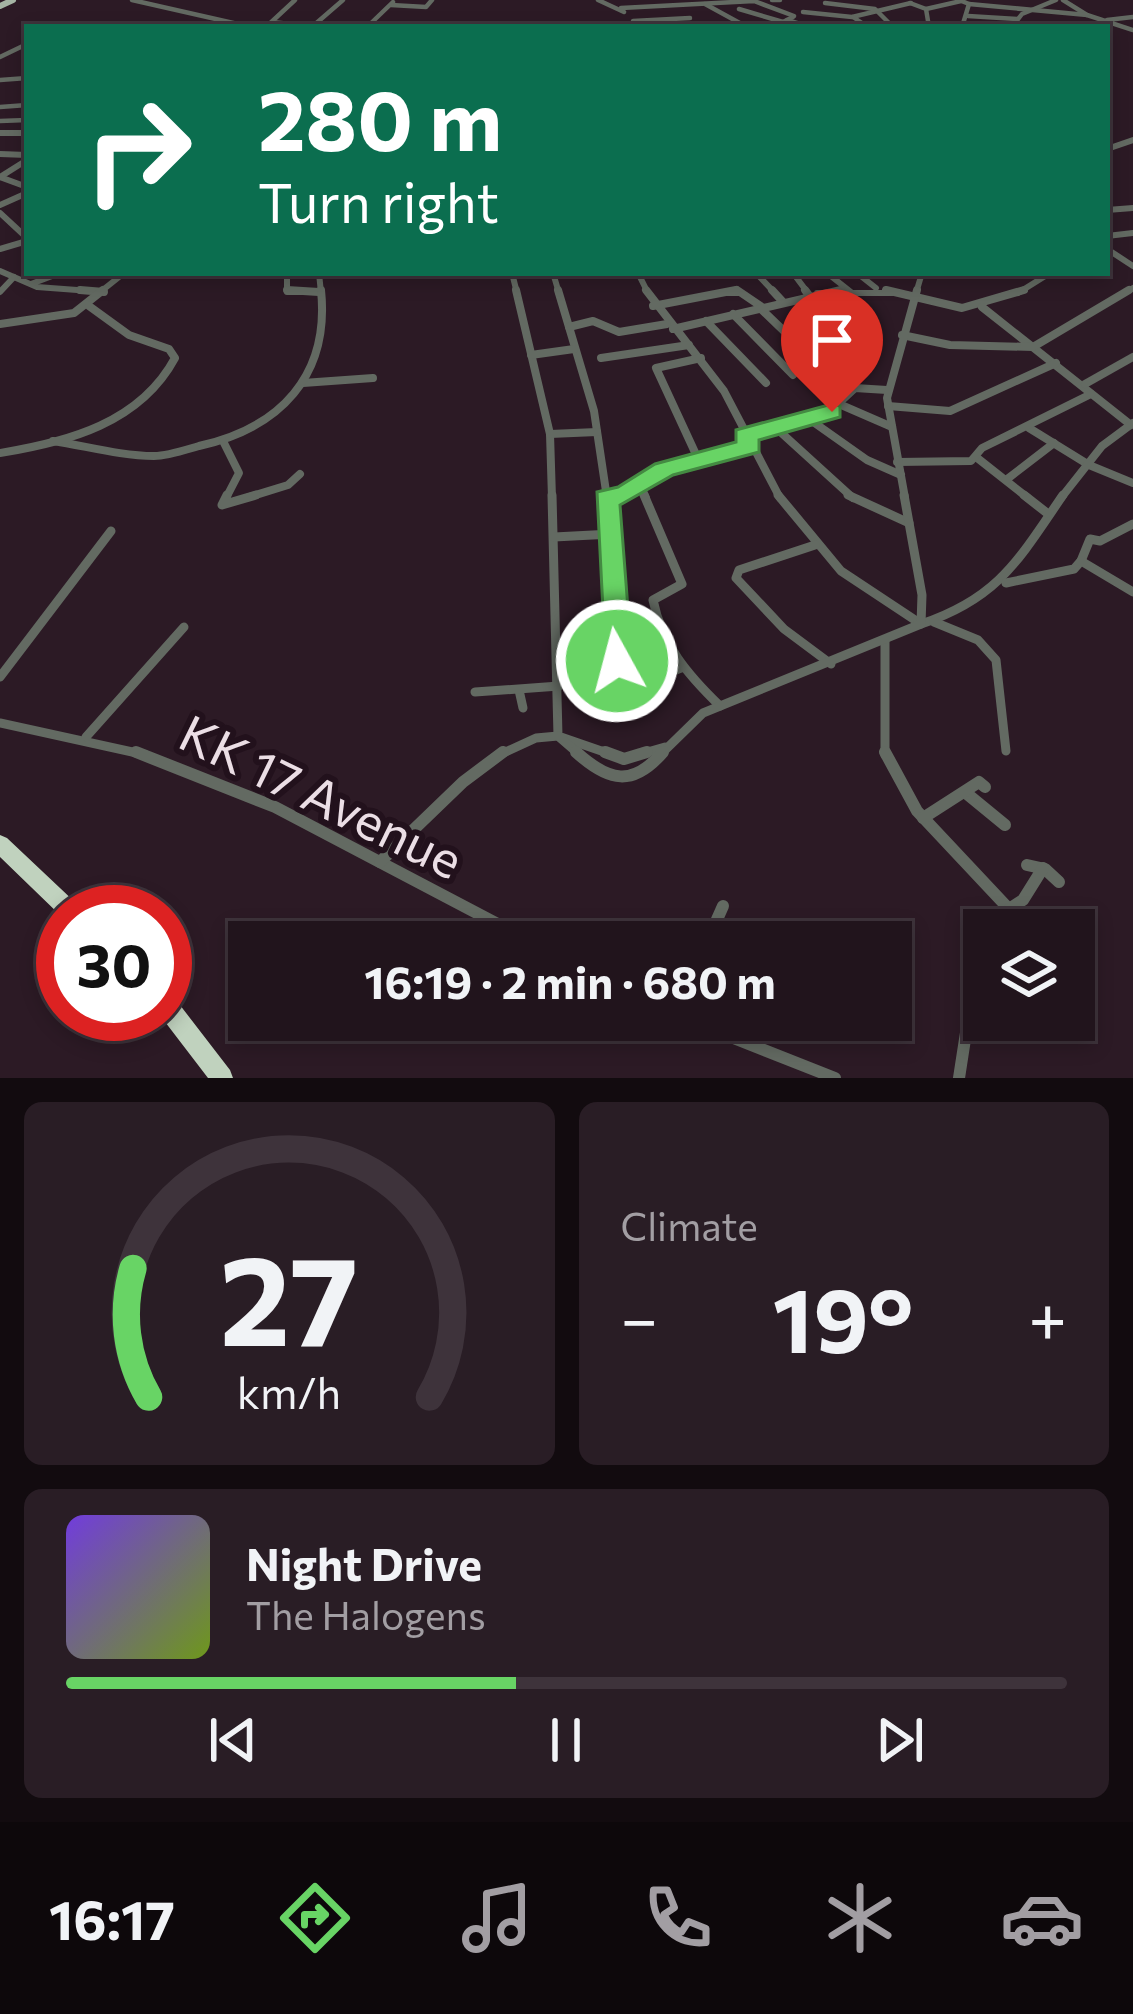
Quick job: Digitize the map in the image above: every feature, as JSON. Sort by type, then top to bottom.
[{"type":"highway","points":[[0,844],[43,885]]},
{"type":"highway","points":[[192,1039],[222,1078]]},
{"type":"main road","points":[[0,6],[13,0]]},
{"type":"street","points":[[133,0],[238,24]]},
{"type":"street","points":[[269,24],[295,0]]},
{"type":"street","points":[[318,24],[343,0]]},
{"type":"street","points":[[371,24],[393,3],[426,7],[432,0]]},
{"type":"street","points":[[598,0],[622,10],[676,2],[752,3],[802,24]]},
{"type":"street","points":[[622,0],[622,10],[635,24]]},
{"type":"street","points":[[901,0],[926,9],[960,1],[1087,16],[1133,31]]},
{"type":"street","points":[[1014,24],[1031,9],[1060,0],[1087,16]]},
{"type":"street","points":[[779,24],[824,1],[874,9],[890,24]]},
{"type":"street","points":[[960,1],[968,16]]},
{"type":"street","points":[[703,2],[742,24]]},
{"type":"street","points":[[722,12],[752,3]]},
{"type":"street","points":[[803,12],[853,17],[911,3]]},
{"type":"street","points":[[649,6],[666,20]]},
{"type":"street","points":[[601,18],[609,7]]},
{"type":"street","points":[[739,9],[788,19]]},
{"type":"street","points":[[926,9],[928,24]]},
{"type":"street","points":[[968,16],[1018,19]]},
{"type":"street","points":[[964,24],[968,16]]},
{"type":"street","points":[[853,17],[864,24]]},
{"type":"street","points":[[1102,21],[1133,17]]},
{"type":"street","points":[[618,18],[622,24]]},
{"type":"street","points":[[642,24],[690,18]]},
{"type":"street","points":[[0,209],[24,236]]},
{"type":"street","points":[[12,223],[24,220]]},
{"type":"street","points":[[0,271],[31,284],[104,292]]},
{"type":"street","points":[[31,284],[51,276]]},
{"type":"street","points":[[1,325],[60,318],[89,306],[121,276]]},
{"type":"street","points":[[287,276],[287,292],[319,292]]},
{"type":"street","points":[[53,441],[147,456],[223,442],[289,405],[303,383],[324,318],[319,276]]},
{"type":"street","points":[[512,276],[550,434],[558,736]]},
{"type":"street","points":[[554,276],[597,432],[612,534],[609,597],[617,661],[643,683],[682,668]]},
{"type":"street","points":[[639,276],[653,306],[725,392],[747,441],[815,545],[853,586],[945,632],[977,639],[992,652],[1000,676],[1006,751]]},
{"type":"street","points":[[759,276],[783,302]]},
{"type":"street","points":[[795,276],[811,298]]},
{"type":"street","points":[[831,276],[851,292]]},
{"type":"street","points":[[861,276],[877,289]]},
{"type":"street","points":[[921,276],[887,390],[928,623]]},
{"type":"street","points":[[568,328],[593,321],[619,332],[670,327],[783,302],[877,289],[944,306],[982,307],[1028,291],[1046,276]]},
{"type":"street","points":[[0,292],[14,277]]},
{"type":"street","points":[[902,335],[950,345],[1033,347],[1133,288]]},
{"type":"street","points":[[653,306],[736,290],[761,307],[813,358],[856,388],[887,390]]},
{"type":"street","points":[[0,453],[88,431],[165,380],[175,358],[169,349],[129,334],[103,311],[89,306]]},
{"type":"street","points":[[982,307],[1132,424],[1106,442],[1047,513],[1006,583]]},
{"type":"street","points":[[733,314],[793,375]]},
{"type":"street","points":[[706,321],[766,383]]},
{"type":"street","points":[[602,358],[689,345]]},
{"type":"street","points":[[531,355],[574,349]]},
{"type":"street","points":[[808,419],[866,460],[899,468],[957,463],[1028,428],[1133,357]]},
{"type":"street","points":[[699,460],[656,368],[701,358]]},
{"type":"street","points":[[888,406],[950,411],[1056,363]]},
{"type":"street","points":[[303,383],[373,378]]},
{"type":"street","points":[[606,498],[641,487],[664,470],[808,419],[838,404],[856,388]]},
{"type":"street","points":[[838,404],[892,428]]},
{"type":"street","points":[[776,428],[849,496],[909,523]]},
{"type":"street","points":[[1028,428],[1089,465],[1133,484]]},
{"type":"street","points":[[550,434],[597,432]]},
{"type":"street","points":[[223,442],[239,472],[222,505],[288,485],[300,474]]},
{"type":"street","points":[[1006,480],[1054,443]]},
{"type":"street","points":[[976,457],[1047,513]]},
{"type":"street","points":[[641,487],[682,584],[653,600],[658,631],[682,668],[720,706]]},
{"type":"street","points":[[558,736],[606,773],[635,779],[647,775],[686,725],[720,706],[928,623],[1006,583],[1074,568],[1089,540],[1100,542],[1133,524]]},
{"type":"street","points":[[0,677],[111,531]]},
{"type":"street","points":[[554,537],[612,534]]},
{"type":"street","points":[[815,545],[740,570],[736,578],[784,629],[831,664]]},
{"type":"street","points":[[1081,561],[1133,592]]},
{"type":"street","points":[[86,737],[184,627]]},
{"type":"street","points":[[885,640],[884,752],[923,818],[1009,909],[1023,900],[1043,868]]},
{"type":"street","points":[[475,692],[519,690],[617,661]]},
{"type":"street","points":[[519,690],[523,708]]},
{"type":"street","name":"KK 17 Avenue","points":[[0,723],[86,737],[189,767],[492,921]]},
{"type":"street","points":[[380,862],[483,766],[522,739],[558,736],[624,759],[649,756],[671,743]]},
{"type":"street","points":[[923,818],[979,782],[986,787]]},
{"type":"street","points":[[966,793],[1005,825]]},
{"type":"street","points":[[1027,865],[1043,868],[1059,882]]},
{"type":"street","points":[[716,921],[723,906]]},
{"type":"street","points":[[741,1041],[835,1078]]},
{"type":"street","points":[[959,1078],[965,1041]]},
{"type":"route","points":[[617,661],[609,597],[612,534],[606,498],[625,495],[664,470],[750,446],[745,436],[832,412]]}]
